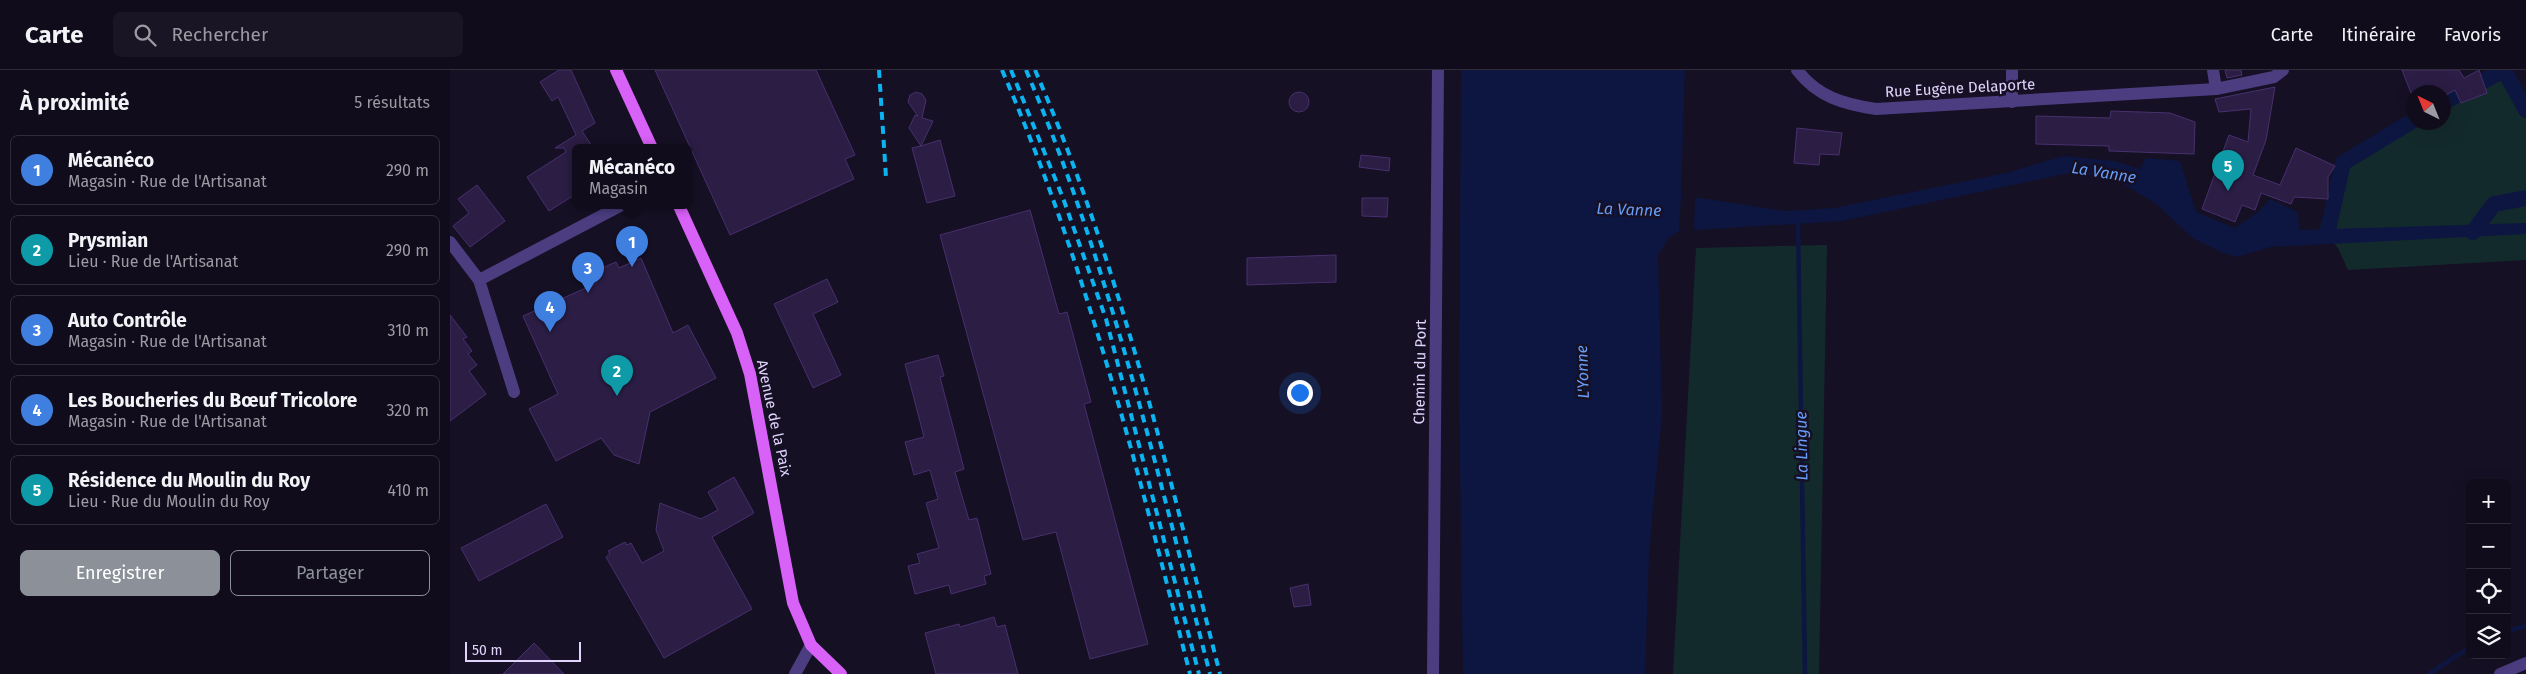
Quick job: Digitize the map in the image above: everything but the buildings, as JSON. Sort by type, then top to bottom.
[{"type":"main road","points":[[616,70],[650,144]]},
{"type":"main road","name":"Avenue de la Paix","points":[[680,209],[737,333],[750,374],[793,603],[811,645]]},
{"type":"main road","points":[[811,645],[841,674]]},
{"type":"street","name":"Chemin du Port","points":[[1433,674],[1438,70]]},
{"type":"street","name":"Rue Eugène Delaporte","points":[[1798,70],[1807,82],[1825,96],[1845,104],[1876,109],[2216,89],[2274,77],[2283,70]]},
{"type":"street","points":[[2012,70],[2012,102]]},
{"type":"street","points":[[2214,70],[2216,89]]},
{"type":"street","points":[[479,280],[614,209]]},
{"type":"street","points":[[450,242],[479,280],[514,392]]},
{"type":"street","points":[[795,674],[811,645]]},
{"type":"street","points":[[2500,674],[2526,663]]},
{"type":"green space","points":[[2511,72],[2526,97],[2526,260],[2348,270],[2338,248],[2320,226],[2348,165],[2408,130],[2451,130],[2451,105]]},
{"type":"green space","points":[[1827,245],[1819,674],[1673,674],[1696,248]]},
{"type":"water","points":[[1461,70],[1685,70],[1681,195],[1785,211],[1834,208],[2006,173],[2063,156],[2114,161],[2140,169],[2146,158],[2180,161],[2196,212],[2235,228],[2259,211],[2270,199],[2298,212],[2299,230],[2526,223],[2526,234],[2270,247],[2237,257],[2223,253],[2194,239],[2156,204],[2119,181],[2074,172],[1842,221],[1679,231],[1669,238],[1658,255],[1662,413],[1649,555],[1645,674],[1463,674],[1459,391]]},
{"type":"pier","points":[[1681,196],[1695,196],[1694,234],[1679,234]]},
{"type":"waterway","points":[[2504,70],[2526,110]]},
{"type":"waterway","points":[[2451,98],[2504,70]]},
{"type":"waterway","points":[[2327,234],[2343,163],[2406,125]]},
{"type":"waterway","points":[[2473,232],[2494,204],[2526,198]]},
{"type":"waterway","name":"La Lingue","points":[[1798,220],[1805,674]]},
{"type":"waterway","name":"La Lingue","points":[[2511,630],[2526,626]]},
{"type":"waterway","name":"La Lingue","points":[[2429,674],[2466,650]]},
{"type":"railway","points":[[879,70],[886,177]]},
{"type":"railway","points":[[1002,70],[1060,218],[1085,293],[1130,444],[1190,674]]},
{"type":"railway","points":[[1011,70],[1063,198],[1106,319],[1199,674]]},
{"type":"railway","points":[[1026,70],[1056,143],[1107,293],[1150,444],[1210,674]]},
{"type":"railway","points":[[1035,70],[1065,143],[1117,292],[1161,445],[1220,674]]},
{"type":"place","name":"Résidence du Moulin du Roy","points":[[2228,191]]},
{"type":"place","name":"Mécanéco","points":[[632,267]]},
{"type":"place","name":"Auto Contrôle","points":[[588,293]]},
{"type":"place","name":"Les Boucheries du Bœuf Tricolore","points":[[550,332]]},
{"type":"place","name":"Prysmian","points":[[617,396]]},
{"type":"water label","name":"La Vanne","points":[[2104,172]]},
{"type":"water label","name":"La Vanne","points":[[1629,209]]},
{"type":"water label","name":"L'Yonne","points":[[1582,372]]}]
